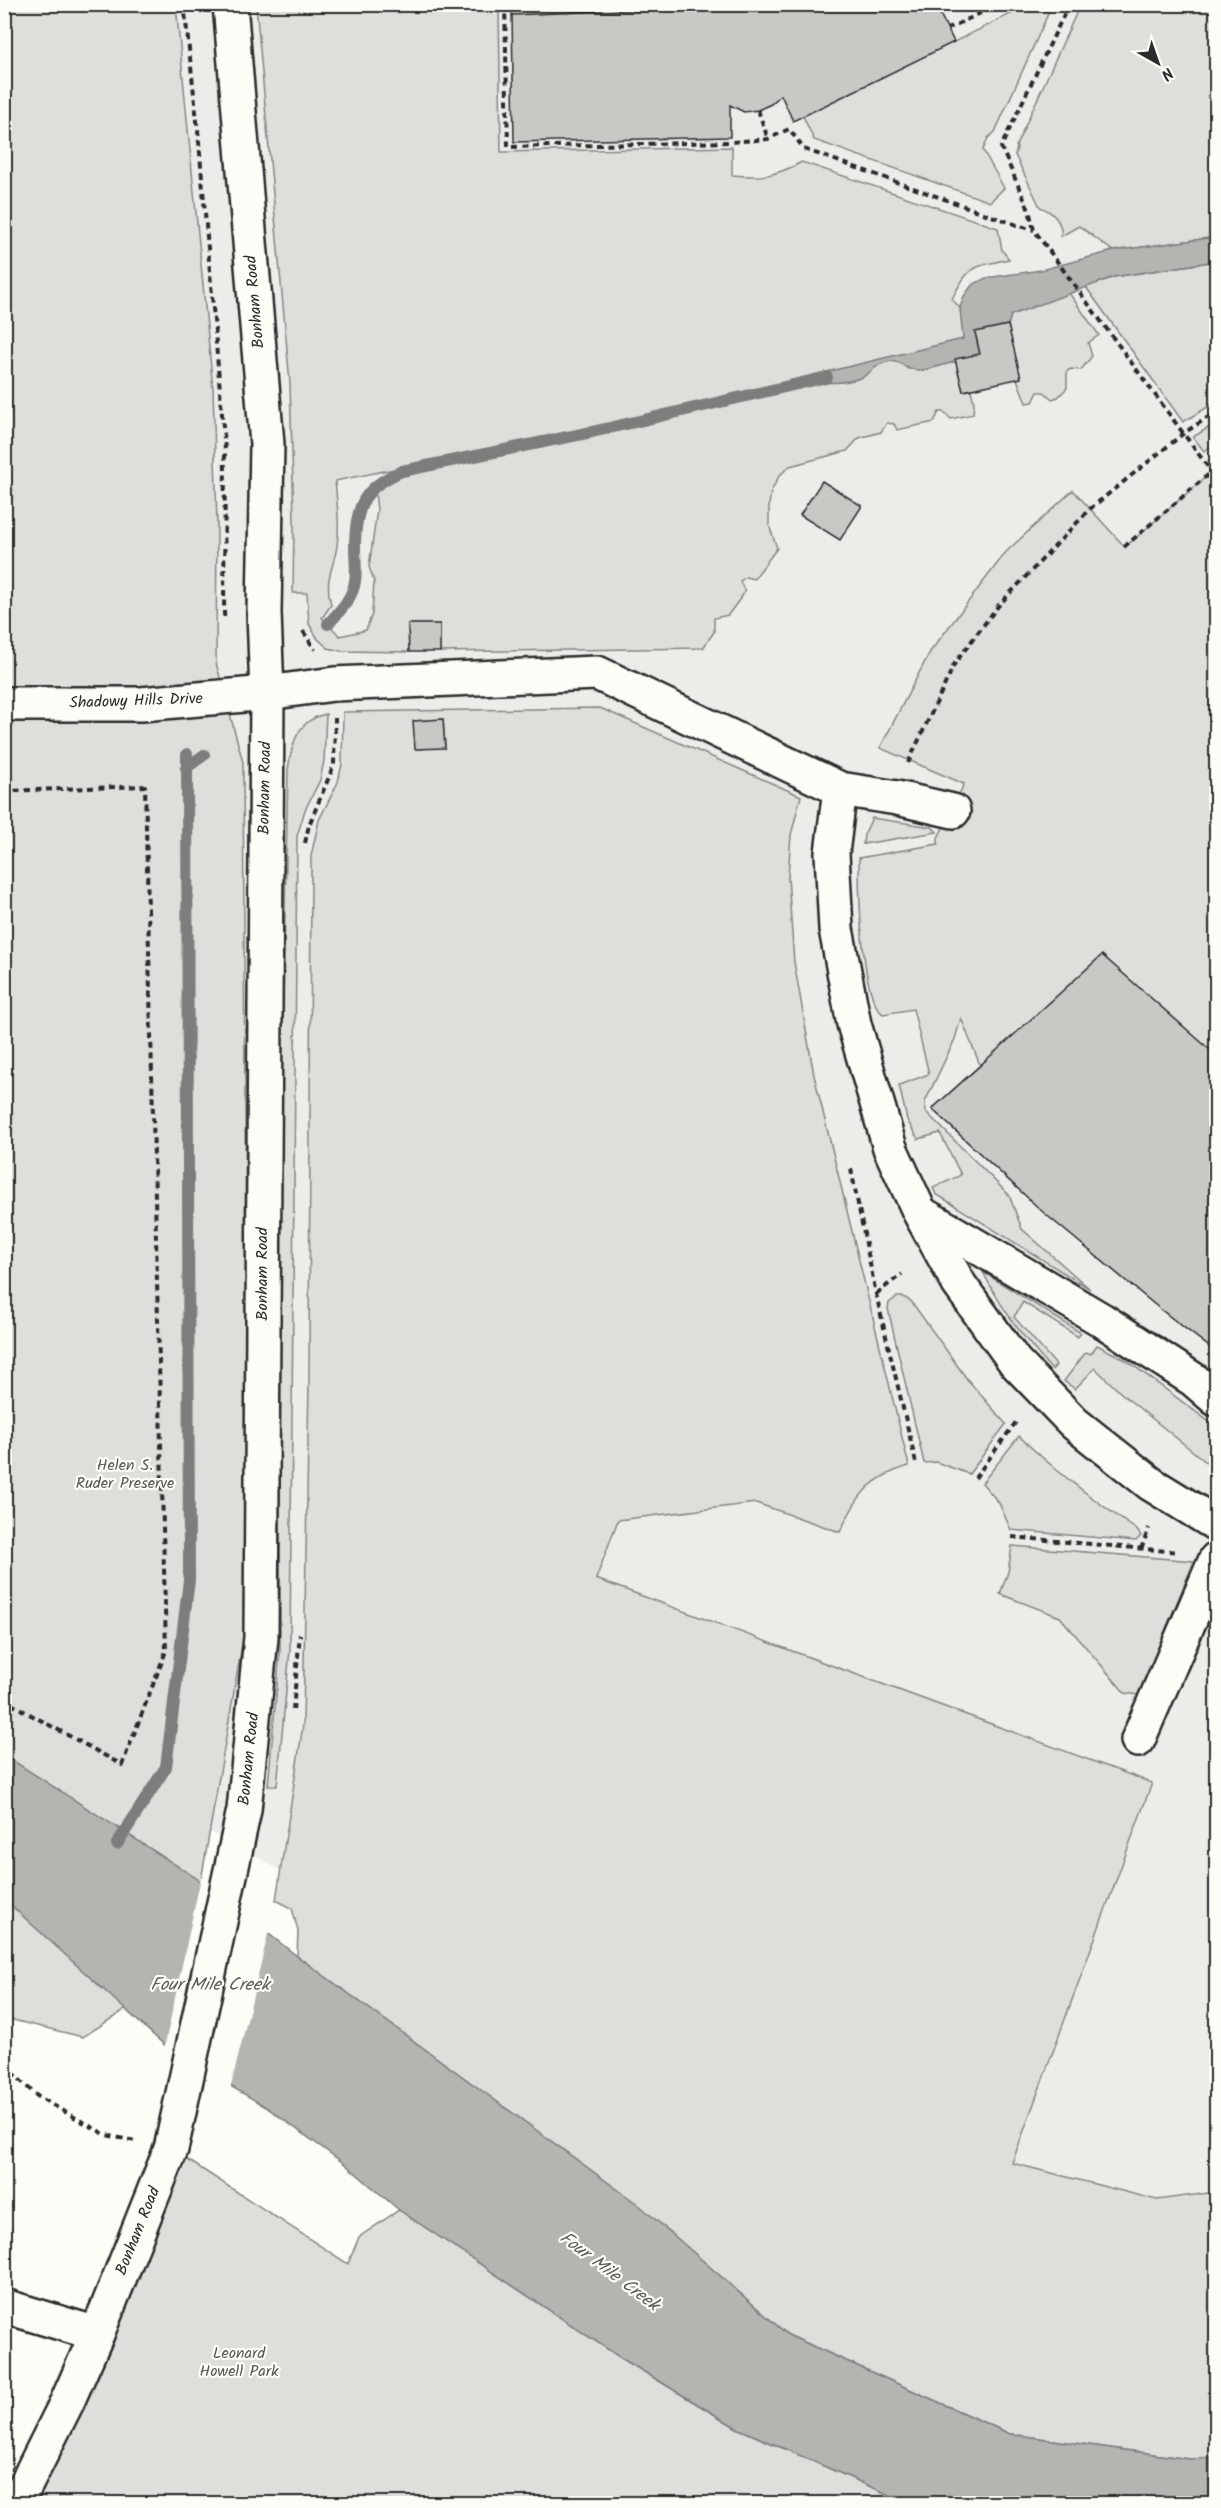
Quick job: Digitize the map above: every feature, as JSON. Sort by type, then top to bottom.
[{"type":"street","name":"Bonham Road","points":[[16,2504],[98,2334],[171,2149],[178,2107],[244,1810],[261,1637],[267,693],[264,614],[267,444],[230,4]]},
{"type":"street","name":"Shadowy Hills Drive","points":[[4,704],[141,704],[267,693],[334,684],[597,673],[840,789],[897,798],[953,811]]},
{"type":"street","points":[[840,789],[831,853],[836,929],[854,1024],[890,1148],[920,1213],[959,1284],[1015,1362],[1074,1424],[1151,1484],[1216,1524]]},
{"type":"street","points":[[920,1213],[1102,1320],[1194,1380],[1216,1399]]},
{"type":"street","points":[[1138,1740],[1216,1559]]},
{"type":"street","points":[[4,2306],[98,2334]]},
{"type":"path","points":[[184,4],[199,141],[225,450],[224,615]]},
{"type":"path","points":[[505,4],[508,147],[732,142],[768,139],[789,129],[804,149],[1034,230]]},
{"type":"path","points":[[947,29],[1000,4]]},
{"type":"path","points":[[1069,4],[1001,147],[1029,210],[1034,230],[1211,471]]},
{"type":"path","points":[[758,110],[768,139]]},
{"type":"path","points":[[897,798],[909,760],[955,663],[998,606],[1091,508],[1184,433],[1216,412]]},
{"type":"path","points":[[1124,547],[1216,468]]},
{"type":"path","points":[[4,791],[145,786],[166,1651],[122,1765],[4,1700]]},
{"type":"path","points":[[851,1169],[876,1294],[916,1463]]},
{"type":"path","points":[[876,1294],[902,1274]]},
{"type":"path","points":[[975,1478],[1016,1422]]},
{"type":"path","points":[[1141,1549],[1149,1528]]},
{"type":"path","points":[[1012,1537],[1182,1552]]},
{"type":"path","points":[[4,2065],[37,2096],[106,2135],[171,2149]]},
{"type":"shaded area","points":[[5,5],[1216,5],[1216,2372],[319,1895],[239,1845],[5,1744]]},
{"type":"green space","points":[[672,4],[672,8],[512,15],[512,5]]},
{"type":"green space","name":"Helen S. Ruder Preserve","points":[[4,5],[176,5],[213,389],[217,524],[216,663],[243,762],[248,1611],[201,1881],[148,1995],[83,2037],[4,2018]]},
{"type":"green space","points":[[256,5],[499,5],[501,152],[732,147],[732,175],[768,175],[802,162],[998,228],[1002,250],[1009,259],[980,266],[963,279],[952,299],[960,308],[964,339],[633,420],[335,481],[338,538],[328,588],[331,605],[322,618],[340,636],[366,630],[372,614],[374,581],[369,567],[377,510],[375,492],[402,475],[820,382],[824,384],[871,371],[878,364],[891,361],[900,363],[908,369],[923,370],[955,359],[963,391],[971,390],[974,403],[973,414],[951,419],[943,412],[939,412],[934,422],[897,430],[894,424],[887,423],[881,432],[859,438],[847,451],[790,466],[779,476],[771,492],[769,525],[777,548],[754,579],[746,577],[740,581],[745,592],[728,615],[714,618],[714,632],[703,648],[440,652],[439,624],[408,624],[409,652],[341,651],[328,648],[318,639],[309,624],[307,593],[293,593],[294,520],[290,383]]},
{"type":"green space","points":[[1029,5],[1052,5],[995,132],[988,138],[983,150],[1004,188],[990,202],[814,140],[803,116]]},
{"type":"green space","points":[[1080,5],[1216,5],[1216,237],[1113,251],[1079,226],[1061,236],[1056,218],[1049,211],[1040,207],[1015,155],[1016,146]]},
{"type":"green space","points":[[1216,261],[1216,402],[1183,422],[1086,287],[1114,277]]},
{"type":"green space","points":[[1069,293],[1099,335],[1088,343],[1092,356],[1081,370],[1067,371],[1067,388],[1058,397],[1052,399],[1044,392],[1038,392],[1033,402],[1026,403],[1017,379],[1020,378],[1008,325],[1011,315]]},
{"type":"green space","points":[[1216,423],[1216,443],[1204,451],[1193,437]]},
{"type":"green space","points":[[1216,468],[1216,1352],[1071,1234],[932,1109],[980,1065],[961,1018],[955,1039],[925,1102],[926,1112],[1009,1195],[1022,1229],[1090,1289],[936,1194],[933,1188],[961,1175],[940,1133],[918,1139],[907,1120],[899,1085],[929,1074],[913,1009],[883,1014],[875,1004],[865,965],[862,941],[859,858],[938,844],[938,838],[964,784],[880,748],[930,652],[1006,552],[1073,490],[1125,547]]},
{"type":"green space","points":[[600,708],[801,796],[791,835],[788,877],[794,962],[814,1075],[909,1466],[883,1476],[866,1490],[858,1498],[840,1532],[756,1503],[618,1520],[596,1579],[1152,1783],[1012,2163],[1157,2200],[1216,2192],[1216,2458],[1189,2459],[1010,2434],[788,2335],[638,2205],[297,1956],[298,1931],[292,1908],[276,1900],[303,1725],[309,1382],[311,856],[319,820],[338,782],[342,764],[343,712]],"holes":[[[443,719],[445,747],[415,749],[414,721]]]},
{"type":"green space","points":[[326,714],[324,761],[320,780],[305,810],[297,836],[290,1650],[277,1786],[268,1786],[280,1651],[280,1143],[288,770],[294,742],[302,727],[308,721]]},
{"type":"green space","points":[[872,818],[932,827],[937,832],[863,844],[864,835]]},
{"type":"green space","points":[[983,1272],[1081,1333],[1078,1337],[1023,1302],[1014,1317],[1056,1365],[1052,1370],[997,1299]]},
{"type":"green space","points":[[897,1297],[911,1301],[967,1379],[1006,1424],[969,1474],[936,1462],[924,1463],[888,1309],[889,1303]]},
{"type":"green space","points":[[1097,1345],[1126,1360],[1216,1427],[1216,1470],[1123,1395],[1095,1368],[1075,1389],[1064,1381],[1086,1352],[1091,1354]]},
{"type":"green space","points":[[1019,1436],[1091,1497],[1137,1530],[1141,1536],[1136,1541],[1011,1530],[999,1503],[982,1483]]},
{"type":"green space","points":[[1012,1546],[1194,1561],[1139,1695],[1125,1693],[1060,1617],[1000,1594],[1008,1572]]},
{"type":"green space","name":"Leonard Howell Park","points":[[171,2149],[348,2264],[359,2237],[399,2210],[621,2358],[737,2428],[908,2503],[16,2504]]},
{"type":"water","points":[[1216,237],[1216,261],[1114,277],[1011,315],[1008,325],[975,332],[980,354],[921,370],[912,369],[895,361],[886,362],[863,377],[843,382],[820,382],[810,376],[963,339],[960,308],[964,296],[972,285],[986,278],[1041,270],[1113,251]]},
{"type":"water","name":"Four Mile Creek","points":[[4,1755],[201,1881],[297,1956],[639,2205],[788,2335],[1010,2434],[1189,2459],[1216,2458],[1216,2503],[908,2503],[737,2428],[621,2358],[399,2210],[346,2165],[266,2107],[172,2052],[5,1900]]},
{"type":"pier","points":[[201,1877],[269,1930],[230,2090],[164,2049]]},
{"type":"building","points":[[672,4],[935,4],[954,42],[793,121],[781,95],[771,104],[758,110],[744,112],[730,105],[730,137],[514,142],[512,15],[672,8]]},
{"type":"building","points":[[1008,325],[1021,378],[963,391],[955,359],[980,354],[975,332]]},
{"type":"building","points":[[822,481],[862,506],[840,540],[800,515]]},
{"type":"building","points":[[408,624],[440,624],[440,652],[409,652]]},
{"type":"building","points":[[443,719],[445,748],[415,749],[413,721]]},
{"type":"building","points":[[1102,955],[1216,1055],[1216,1352],[1044,1213],[932,1109]]},
{"type":"waterway","points":[[328,624],[345,604],[354,587],[355,534],[364,500],[378,484],[389,477],[402,471],[592,432],[827,377]]},
{"type":"waterway","points":[[117,1844],[166,1767],[189,1580],[187,754]]},
{"type":"waterway","points":[[186,768],[204,755]]}]
